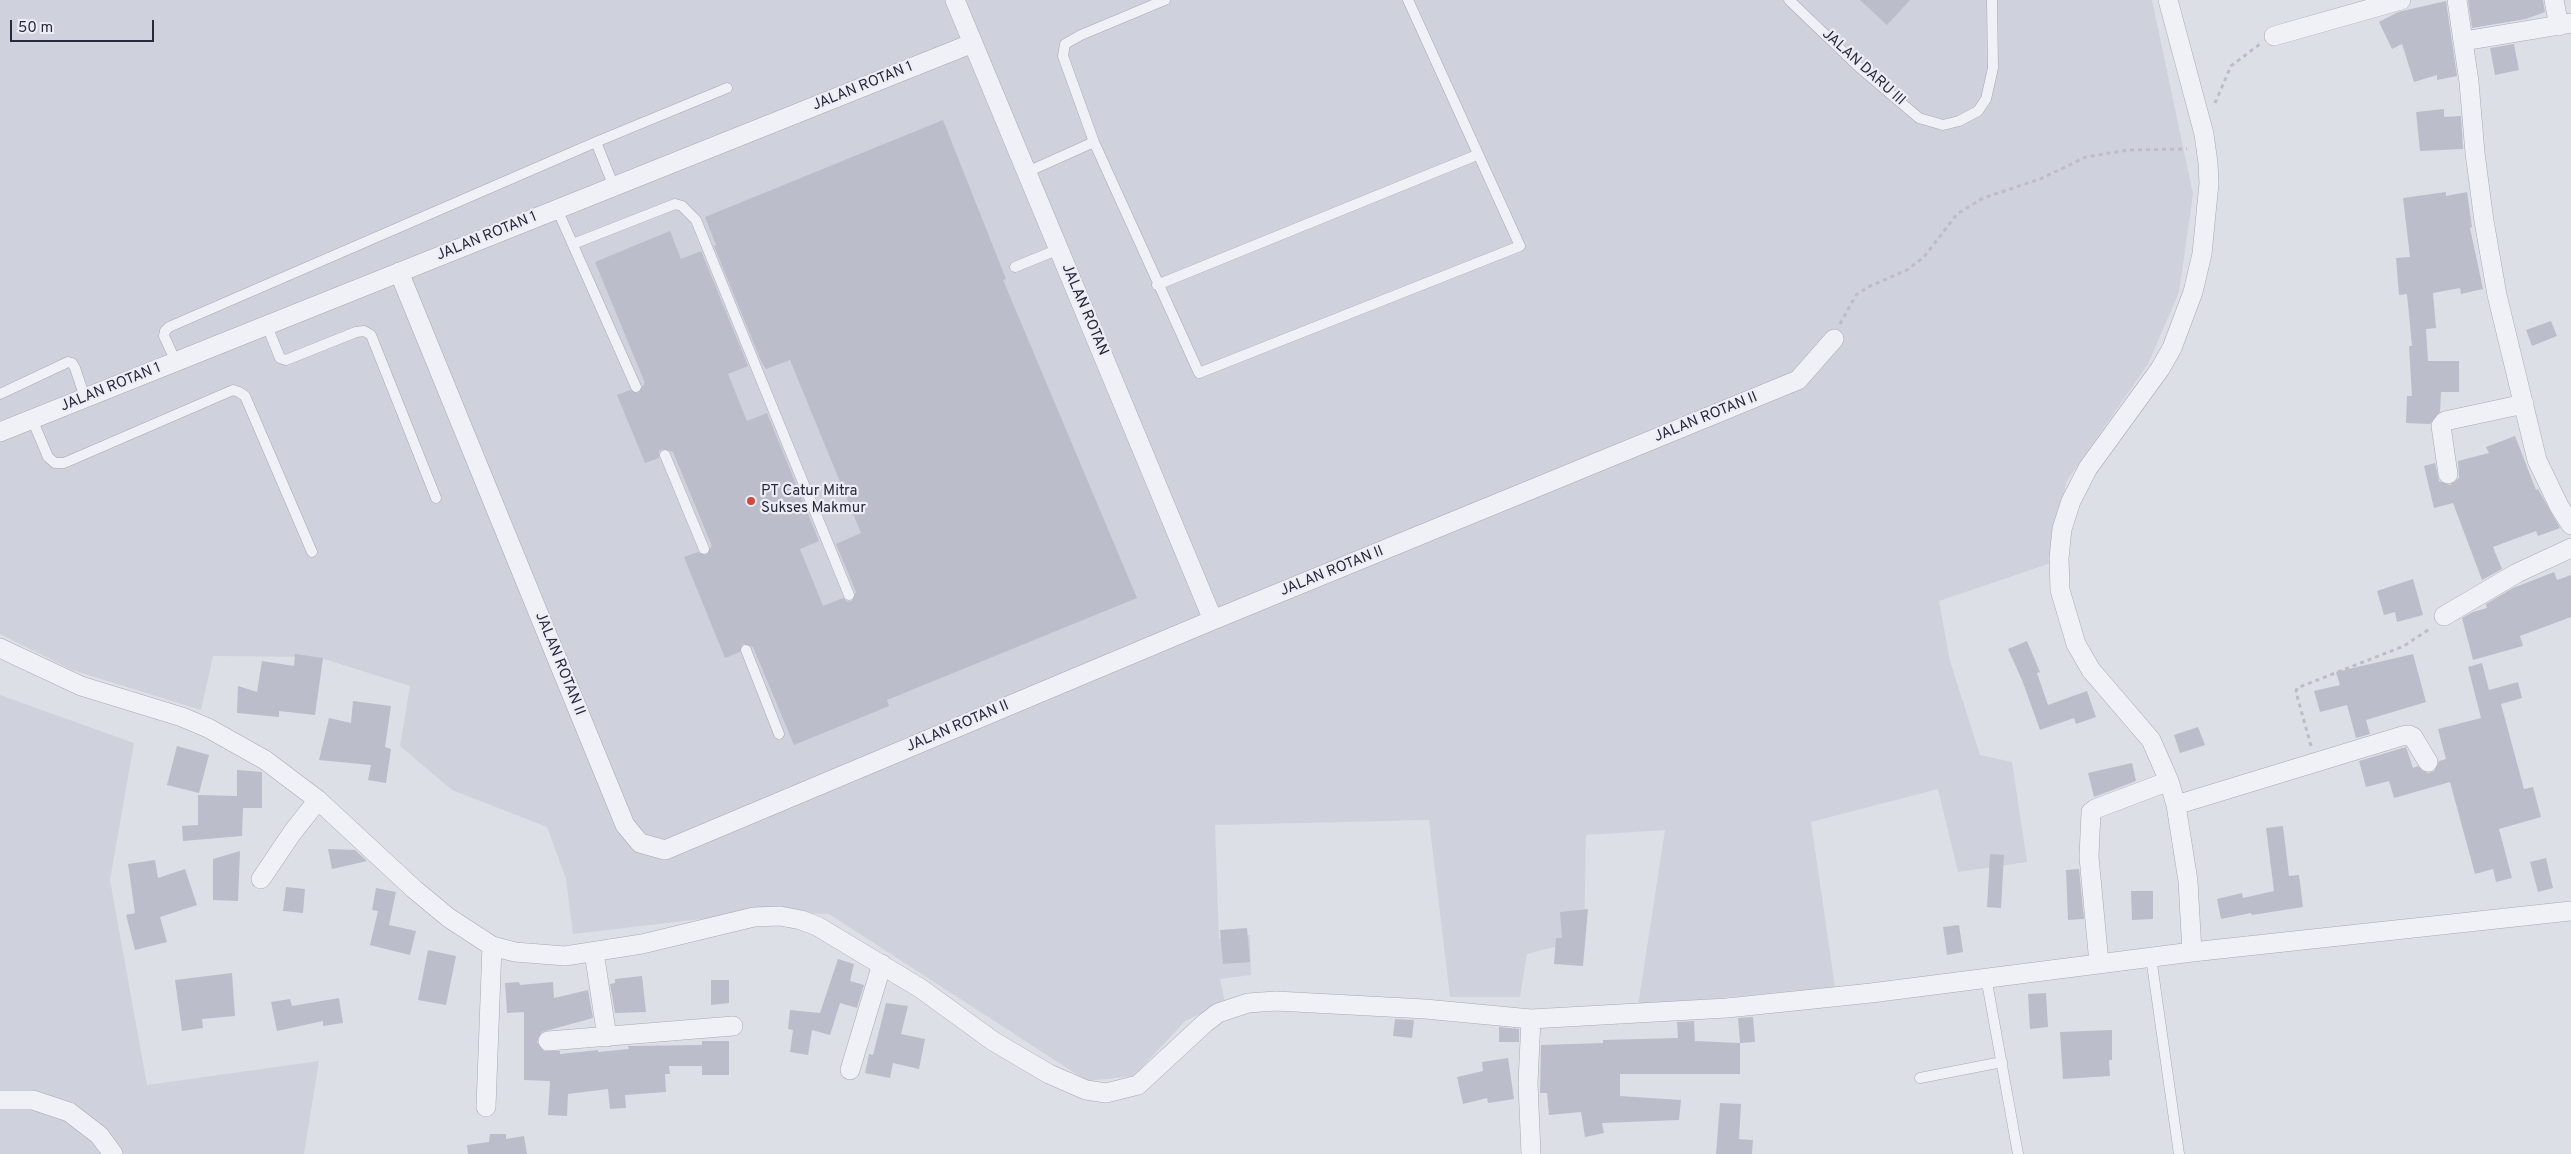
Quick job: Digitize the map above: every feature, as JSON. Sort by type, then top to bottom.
[{"type":"street","name":"JALAN ROTAN","points":[[955,0],[1213,620]]},
{"type":"street","points":[[2168,0],[2204,134],[2208,158],[2209,183],[2202,254],[2183,323],[2160,369],[2088,468],[2068,511],[2062,530],[2059,558],[2060,590],[2076,644],[2090,670],[2151,740],[2169,782],[2176,805],[2188,881],[2192,952]]},
{"type":"street","points":[[2274,36],[2401,0]]},
{"type":"street","points":[[2457,0],[2464,41],[2484,221],[2497,295],[2537,460],[2555,498],[2571,524]]},
{"type":"street","points":[[2464,41],[2565,25],[2554,0]]},
{"type":"street","name":"JALAN ROTAN 1","points":[[0,432],[973,42]]},
{"type":"street","name":"JALAN ROTAN II","points":[[399,272],[625,825],[640,843],[665,850],[1213,620],[1798,380],[1834,339]]},
{"type":"street","points":[[2448,474],[2441,426],[2446,421],[2524,404]]},
{"type":"street","points":[[2444,616],[2517,573],[2571,548]]},
{"type":"street","points":[[0,648],[81,686],[182,717],[208,728],[265,760],[318,800],[414,889],[449,918],[492,946],[515,952],[565,956],[642,944],[754,917],[780,916],[817,926],[882,964],[920,988],[993,1041],[1049,1074],[1086,1090],[1106,1093],[1138,1085],[1211,1018],[1232,1007],[1248,1003],[1276,1001],[1425,1009],[1531,1019],[1798,1002],[2192,952],[2571,911]]},
{"type":"street","points":[[2176,805],[2409,735],[2428,762]]},
{"type":"street","points":[[2099,963],[2089,857],[2091,812],[2095,808],[2169,782]]},
{"type":"street","points":[[261,879],[292,833],[318,800]]},
{"type":"street","points":[[486,1107],[492,946]]},
{"type":"street","points":[[594,952],[607,1037]]},
{"type":"street","points":[[850,1070],[882,964]]},
{"type":"street","points":[[1531,1019],[1528,1083],[1531,1154]]},
{"type":"street","points":[[548,1041],[733,1026]]},
{"type":"street","points":[[0,1100],[33,1100],[69,1112],[98,1135],[113,1154]]},
{"type":"lane","points":[[1165,0],[1081,35],[1065,44],[1063,56],[1094,142],[1157,285],[1199,373],[1520,246],[1408,0]]},
{"type":"lane","name":"JALAN DARU III","points":[[1789,0],[1859,66],[1919,118],[1943,125],[1959,121],[1978,111],[1986,99],[1993,68],[1992,0]]},
{"type":"lane","points":[[176,362],[164,336],[165,331],[169,327],[596,142],[727,88]]},
{"type":"lane","points":[[596,142],[614,186]]},
{"type":"lane","points":[[1026,172],[1094,142]]},
{"type":"lane","points":[[1157,285],[1477,155]]},
{"type":"lane","points":[[573,244],[675,204],[682,206],[696,220],[849,595]]},
{"type":"lane","points":[[557,209],[636,387]]},
{"type":"lane","points":[[1015,267],[1059,249]]},
{"type":"lane","points":[[266,326],[280,358],[286,360],[356,332],[364,331],[371,335],[436,498]]},
{"type":"lane","points":[[0,394],[68,362],[72,363],[85,398]]},
{"type":"lane","points":[[32,420],[48,457],[55,463],[64,463],[233,390],[239,392],[245,396],[312,552]]},
{"type":"lane","points":[[665,455],[704,549]]},
{"type":"lane","points":[[746,650],[779,734]]},
{"type":"lane","points":[[2151,957],[2179,1154]]},
{"type":"lane","points":[[1986,977],[2018,1154]]},
{"type":"lane","points":[[1920,1078],[2002,1062]]},
{"type":"path","points":[[2204,134],[2231,66],[2246,52],[2274,36]]},
{"type":"path","points":[[1834,339],[1844,314],[1856,295],[1868,287],[1907,270],[1924,257],[1958,214],[1983,198],[2040,179],[2086,157],[2128,150],[2171,148],[2192,149],[2208,158]]},
{"type":"path","points":[[2315,762],[2296,688],[2404,646],[2418,639],[2444,616]]},
{"type":"shaded area","points":[[0,0],[2152,0],[2193,194],[2179,292],[2148,364],[2066,482],[2051,563],[1939,601],[1950,661],[1980,755],[2012,762],[2027,862],[1958,872],[1938,789],[1811,822],[1835,987],[1638,1006],[1665,830],[1586,835],[1584,939],[1527,954],[1520,997],[1450,997],[1429,820],[1215,825],[1219,939],[1250,935],[1251,975],[1220,979],[1225,1002],[1185,1021],[1134,1076],[1087,1081],[829,914],[761,912],[573,934],[566,879],[547,827],[452,790],[400,746],[410,686],[318,657],[213,656],[201,710],[72,670],[0,634]]},
{"type":"shaded area","points":[[0,695],[134,743],[110,880],[147,1085],[319,1061],[304,1154],[0,1154]]},
{"type":"building","points":[[1860,0],[1910,0],[1887,25]]},
{"type":"building","points":[[2468,0],[2543,0],[2545,12],[2526,19],[2472,28]]},
{"type":"building","points":[[2446,1],[2457,76],[2437,80],[2437,75],[2414,82],[2402,44],[2392,49],[2379,22],[2398,12]]},
{"type":"building","points":[[2514,44],[2519,70],[2495,75],[2490,48]]},
{"type":"building","points":[[2444,109],[2444,117],[2461,116],[2463,149],[2420,151],[2416,112]]},
{"type":"building","points":[[943,120],[1006,279],[1003,280],[1137,598],[887,700],[889,706],[794,745],[753,647],[743,644],[740,652],[725,658],[684,557],[698,552],[706,555],[712,546],[673,452],[663,449],[659,451],[659,458],[645,463],[617,395],[630,390],[638,393],[645,383],[595,262],[670,231],[681,259],[701,251],[748,366],[728,374],[747,421],[767,413],[819,541],[800,549],[823,606],[843,598],[848,602],[852,601],[856,592],[836,544],[861,533],[790,360],[766,369],[761,361],[714,246],[716,245],[705,217]]},
{"type":"building","points":[[2446,192],[2446,196],[2467,192],[2472,227],[2470,228],[2483,289],[2461,294],[2460,288],[2433,293],[2436,328],[2426,329],[2428,361],[2459,361],[2459,392],[2441,392],[2440,412],[2430,424],[2406,423],[2407,396],[2412,396],[2409,346],[2412,346],[2407,294],[2399,295],[2396,258],[2410,257],[2403,198]]},
{"type":"building","points":[[2551,321],[2557,336],[2532,346],[2526,330]]},
{"type":"building","points":[[2515,436],[2536,490],[2538,489],[2560,528],[2538,536],[2536,531],[2493,547],[2502,569],[2482,580],[2453,503],[2434,508],[2424,466],[2435,463],[2439,481],[2450,485],[2459,478],[2458,461],[2489,453],[2486,447]]},
{"type":"building","points":[[2554,572],[2557,580],[2571,575],[2571,617],[2520,636],[2523,646],[2473,660],[2462,618],[2487,608],[2486,604],[2513,588]]},
{"type":"building","points":[[2413,579],[2423,615],[2397,622],[2395,612],[2384,615],[2377,591]]},
{"type":"building","points":[[2027,641],[2040,672],[2037,673],[2048,705],[2087,691],[2096,717],[2076,724],[2074,718],[2040,730],[2022,680],[2008,649]]},
{"type":"building","points":[[295,654],[323,658],[315,715],[279,711],[279,717],[237,713],[238,686],[257,692],[262,661],[294,666]]},
{"type":"building","points":[[2413,654],[2426,702],[2366,720],[2370,734],[2356,738],[2347,705],[2320,712],[2314,691],[2340,685],[2336,672]]},
{"type":"building","points":[[2482,663],[2489,690],[2518,682],[2522,698],[2501,704],[2524,789],[2533,787],[2541,817],[2499,829],[2512,878],[2496,882],[2493,869],[2475,874],[2450,782],[2394,798],[2389,781],[2366,787],[2359,761],[2406,747],[2413,768],[2418,766],[2428,773],[2434,771],[2439,761],[2446,759],[2438,729],[2481,718],[2468,667]]},
{"type":"building","points":[[353,701],[391,706],[385,747],[391,749],[386,783],[368,780],[371,765],[319,760],[329,718],[351,723]]},
{"type":"building","points":[[2198,727],[2205,745],[2180,753],[2174,735]]},
{"type":"building","points":[[177,746],[209,755],[199,793],[167,785]]},
{"type":"building","points":[[2132,763],[2136,781],[2094,797],[2088,773]]},
{"type":"building","points":[[237,770],[262,772],[262,808],[243,808],[242,836],[183,841],[182,826],[198,825],[198,795],[237,796]]},
{"type":"building","points":[[2283,826],[2289,876],[2299,875],[2303,907],[2252,915],[2251,913],[2221,919],[2217,899],[2242,893],[2243,898],[2274,891],[2266,828]]},
{"type":"building","points":[[328,849],[355,850],[367,861],[332,869]]},
{"type":"building","points":[[240,851],[238,901],[213,900],[213,859]]},
{"type":"building","points":[[1990,854],[2004,855],[2001,908],[1987,907]]},
{"type":"building","points":[[2546,858],[2553,888],[2538,892],[2530,862]]},
{"type":"building","points":[[155,860],[158,878],[185,869],[197,905],[160,917],[167,942],[135,950],[126,915],[135,913],[128,864]]},
{"type":"building","points":[[2079,869],[2084,919],[2068,920],[2066,870]]},
{"type":"building","points":[[286,887],[305,889],[303,913],[283,911]]},
{"type":"building","points":[[376,888],[396,892],[389,925],[416,931],[410,955],[370,945],[378,911],[372,910]]},
{"type":"building","points":[[2131,891],[2153,891],[2153,919],[2132,920]]},
{"type":"building","points":[[1588,909],[1583,966],[1554,964],[1556,938],[1562,938],[1560,912]]},
{"type":"building","points":[[1959,925],[1963,952],[1947,955],[1943,927]]},
{"type":"building","points":[[1247,928],[1250,962],[1223,964],[1220,930]]},
{"type":"building","points":[[428,950],[456,956],[446,1005],[418,1000]]},
{"type":"building","points":[[838,959],[854,964],[850,981],[864,985],[857,1008],[840,1003],[830,1035],[812,1030],[808,1055],[790,1052],[793,1030],[788,1029],[790,1010],[820,1013]]},
{"type":"building","points":[[232,973],[235,1016],[202,1019],[203,1028],[182,1031],[175,980]]},
{"type":"building","points":[[642,976],[646,1012],[615,1013],[610,984],[615,983],[615,979]]},
{"type":"building","points":[[711,980],[729,980],[729,1003],[711,1005]]},
{"type":"building","points":[[519,982],[520,985],[553,982],[554,998],[588,990],[593,1018],[542,1032],[537,1042],[544,1051],[560,1051],[560,1054],[598,1050],[598,1052],[629,1049],[628,1046],[702,1045],[702,1041],[729,1041],[729,1075],[702,1075],[702,1066],[669,1066],[670,1074],[665,1074],[666,1092],[625,1095],[626,1108],[610,1109],[608,1089],[568,1094],[567,1116],[548,1115],[550,1081],[524,1080],[524,1012],[507,1013],[505,983]]},
{"type":"building","points":[[2046,993],[2048,1027],[2030,1029],[2028,994]]},
{"type":"building","points":[[339,998],[343,1023],[323,1026],[323,1021],[277,1031],[271,1002],[290,999],[292,1006]]},
{"type":"building","points":[[886,1003],[908,1006],[901,1034],[925,1039],[919,1069],[893,1063],[890,1078],[865,1073],[869,1054],[873,1055]]},
{"type":"building","points":[[1753,1017],[1755,1042],[1740,1043],[1738,1018]]},
{"type":"building","points":[[1395,1019],[1414,1020],[1412,1038],[1393,1036]]},
{"type":"building","points":[[1694,1021],[1695,1041],[1740,1043],[1740,1074],[1620,1074],[1620,1096],[1681,1100],[1679,1120],[1602,1123],[1604,1133],[1585,1137],[1581,1112],[1549,1115],[1547,1093],[1540,1093],[1541,1045],[1603,1043],[1603,1040],[1678,1038],[1677,1022]]},
{"type":"building","points":[[1499,1027],[1519,1029],[1519,1042],[1499,1042]]},
{"type":"building","points":[[2112,1030],[2112,1060],[2109,1060],[2110,1076],[2063,1079],[2060,1032]]},
{"type":"building","points":[[1508,1058],[1514,1099],[1488,1103],[1487,1098],[1463,1104],[1457,1077],[1483,1071],[1482,1062]]},
{"type":"building","points":[[1720,1103],[1741,1104],[1739,1139],[1753,1140],[1752,1154],[1716,1154]]},
{"type":"building","points":[[490,1134],[506,1134],[506,1139],[524,1136],[527,1154],[468,1154],[467,1145],[489,1142]]},
{"type":"place","name":"PT Catur Mitra Sukses Makmur","points":[[751,501]]}]
